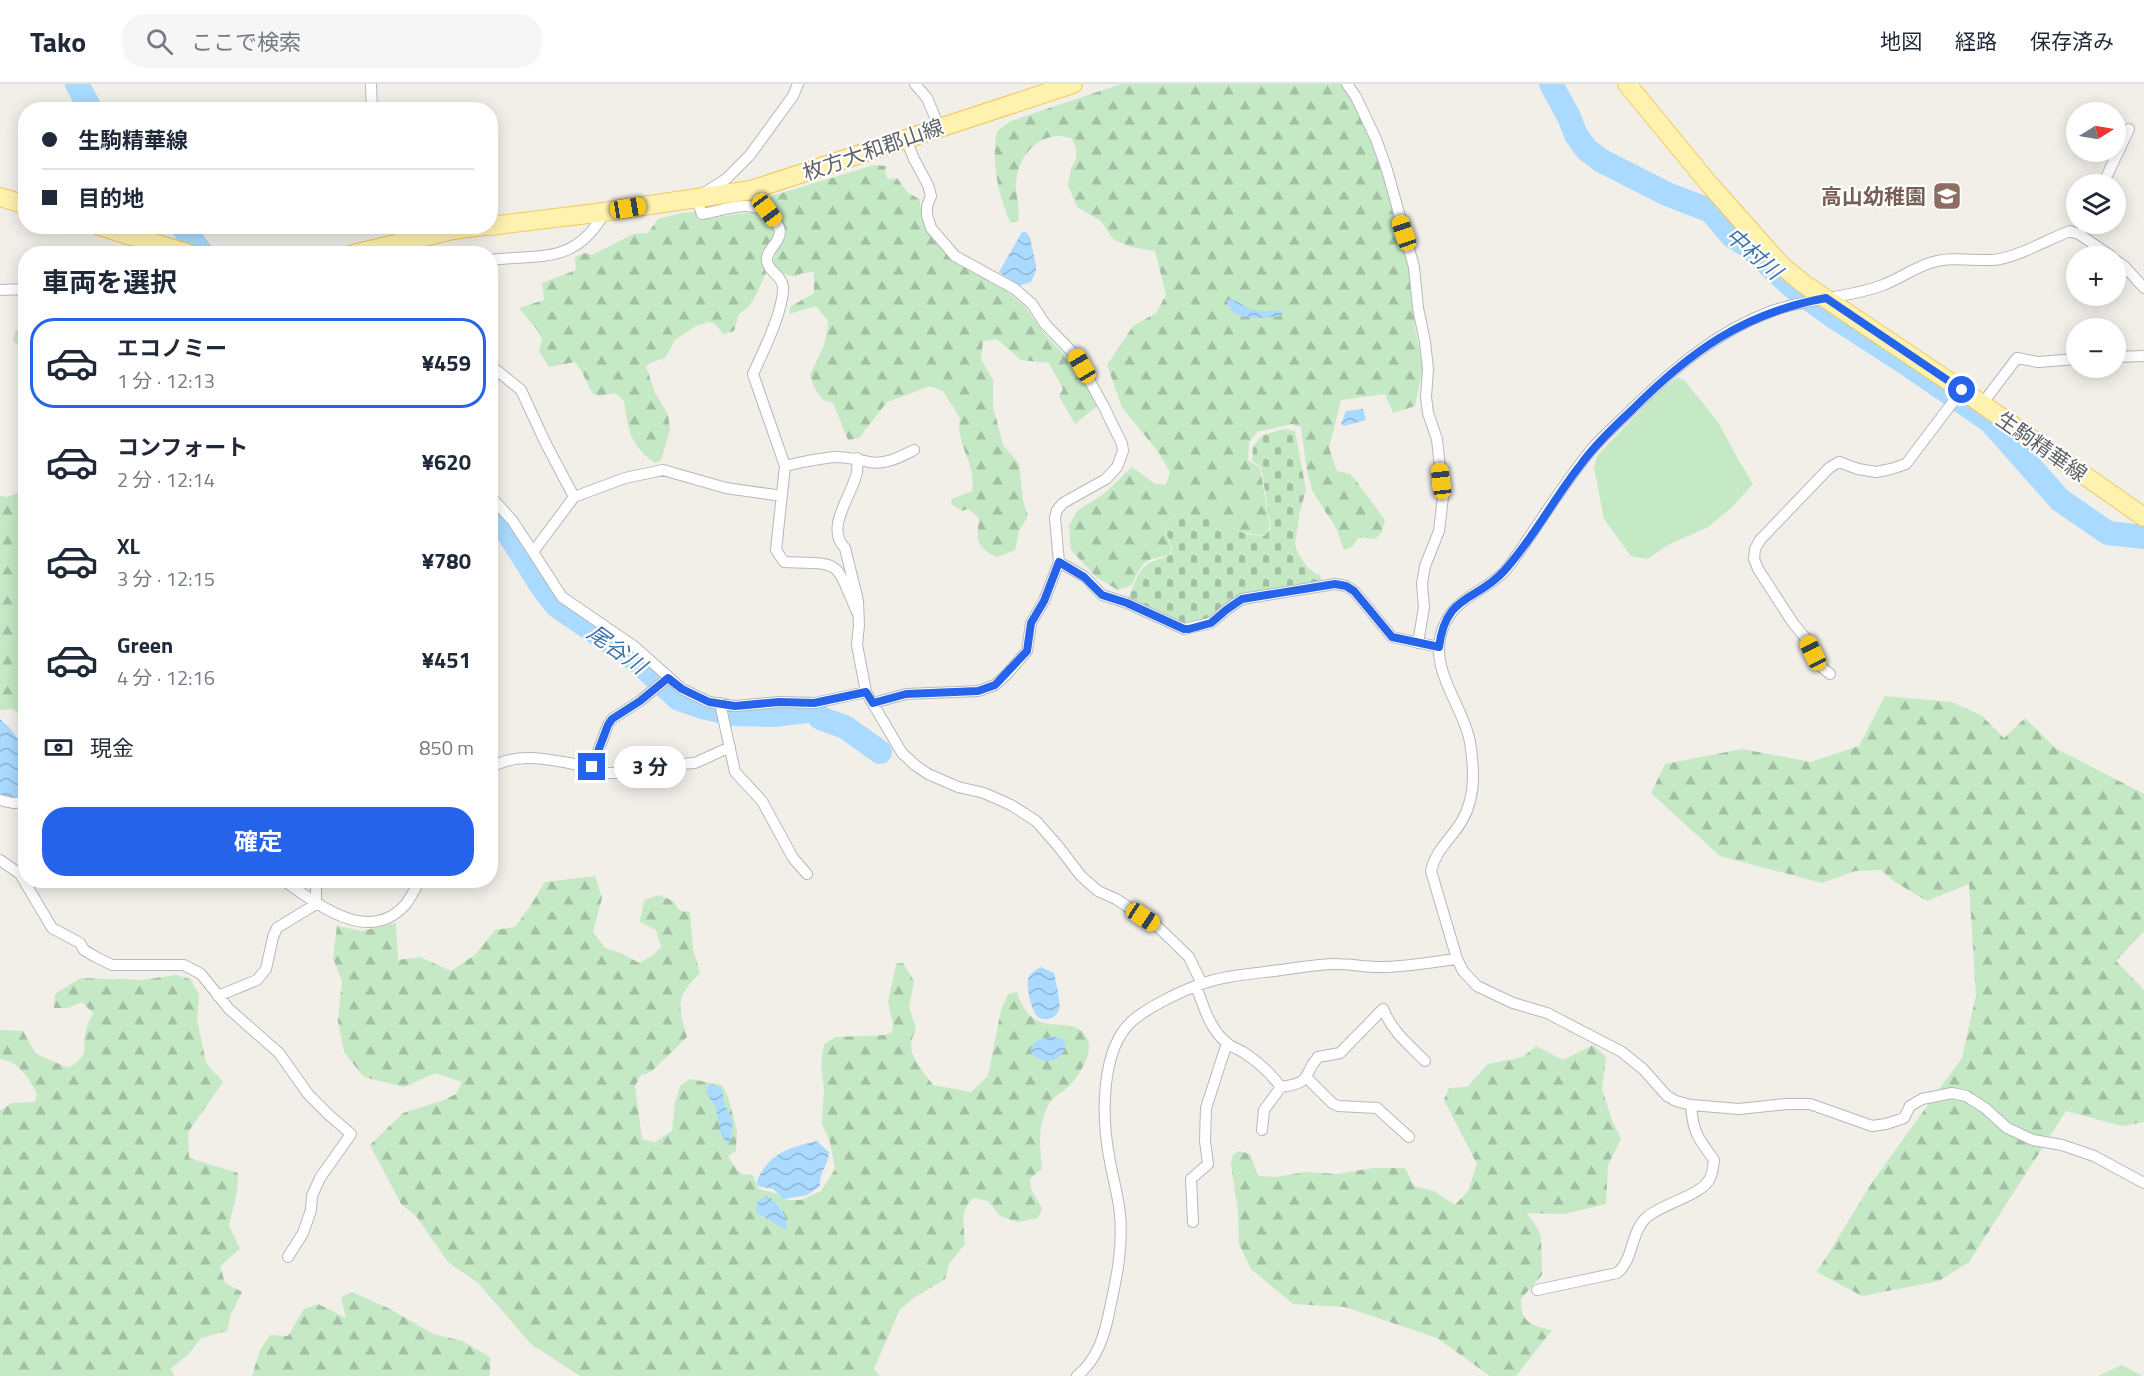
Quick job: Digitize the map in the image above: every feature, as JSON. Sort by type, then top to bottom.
[{"type":"main road","name":"枚方大和郡山線","points":[[498,225],[751,190],[1073,84]]},
{"type":"main road","name":"生駒精華線","points":[[1628,84],[1710,185],[1781,265],[1819,299],[1962,390],[2144,517]]},
{"type":"main road","points":[[0,197],[18,203]]},
{"type":"main road","points":[[125,234],[164,246]]},
{"type":"main road","points":[[384,246],[435,234]]},
{"type":"street","points":[[371,84],[372,102]]},
{"type":"street","points":[[798,84],[793,96],[750,155],[726,179],[696,198],[702,213],[753,206],[767,210],[776,221],[780,232],[766,262],[770,269],[779,276],[783,286],[779,309],[753,374],[785,466],[776,550],[778,557],[784,562],[827,563],[841,573],[857,612],[859,625],[857,645],[866,692],[902,753],[928,774],[1011,805],[1036,821],[1081,876],[1098,891],[1116,898],[1157,926],[1189,957],[1210,1020],[1218,1035],[1227,1044],[1245,1054],[1273,1076],[1281,1087]]},
{"type":"street","points":[[915,84],[927,98],[939,127]]},
{"type":"street","points":[[1347,84],[1356,97],[1376,139],[1387,170],[1412,258],[1425,342],[1428,369],[1426,397],[1428,413],[1437,439],[1443,497],[1438,531],[1425,566],[1422,584],[1424,607],[1418,643]]},
{"type":"street","points":[[2108,174],[2129,129]]},
{"type":"street","points":[[873,703],[906,694],[978,691],[995,685],[1027,651],[1031,623],[1044,601],[1059,562],[1055,518],[1057,510],[1062,503],[1106,479],[1121,459],[1123,451],[1122,444],[1076,356],[1045,324],[1032,304],[1015,289],[955,256],[932,228],[927,215],[927,206],[931,196],[928,185],[906,139]]},
{"type":"street","points":[[498,260],[532,258],[567,251],[581,243],[596,228],[605,212]]},
{"type":"street","points":[[2066,233],[2009,256],[1993,260],[1946,259],[1928,263],[1882,286],[1794,305],[1747,322],[1713,340],[1655,387],[1593,448],[1503,572],[1461,602],[1448,616],[1441,631],[1439,647],[1443,675],[1462,716],[1469,738],[1474,772],[1472,798],[1457,829],[1440,847],[1431,871],[1457,959],[1463,971],[1477,986],[1513,1003],[1547,1013],[1622,1052],[1643,1069],[1667,1096],[1676,1101],[1691,1105],[1739,1109],[1810,1104],[1872,1126],[1904,1118],[1910,1106],[1922,1099],[1952,1093],[1966,1096],[1985,1108],[2007,1128],[2033,1140],[2062,1145],[2094,1156],[2144,1183]]},
{"type":"street","points":[[2079,234],[2096,246]]},
{"type":"street","points":[[2126,268],[2144,288]]},
{"type":"street","points":[[0,290],[18,289]]},
{"type":"street","points":[[2126,357],[2144,356]]},
{"type":"street","points":[[1982,404],[2017,358],[2038,362],[2066,360]]},
{"type":"street","points":[[498,371],[521,390],[574,497]]},
{"type":"street","points":[[1830,674],[1819,665],[1807,640],[1793,623],[1758,569],[1754,559],[1755,549],[1760,540],[1829,468],[1839,462],[1858,469],[1876,472],[1891,470],[1906,464],[1962,390]]},
{"type":"street","points":[[785,466],[816,459],[857,458],[871,462],[895,460],[914,450]]},
{"type":"street","points":[[857,458],[857,472],[837,522],[858,601],[857,612]]},
{"type":"street","points":[[533,552],[574,497],[625,478],[663,470],[726,488],[782,496]]},
{"type":"street","points":[[498,505],[512,520],[562,597],[635,647],[682,689],[709,702],[735,706],[779,702],[814,703],[866,692]]},
{"type":"street","points":[[1059,562],[1084,577],[1102,595],[1127,603],[1184,629],[1211,623],[1242,599],[1335,584],[1346,586],[1354,591],[1392,637],[1439,647]]},
{"type":"street","points":[[498,764],[506,759],[522,757],[592,767],[612,719],[640,701],[668,678]]},
{"type":"street","points":[[720,704],[735,772],[762,801],[793,858],[807,874]]},
{"type":"street","points":[[594,773],[627,773],[665,765],[695,763],[730,747]]},
{"type":"street","points":[[0,800],[18,803]]},
{"type":"street","points":[[0,860],[18,873]]},
{"type":"street","points":[[28,888],[51,928],[81,944],[84,950],[112,965],[184,965],[201,974],[229,1009],[279,1053],[308,1094],[351,1134],[320,1178],[312,1196],[311,1210],[303,1233],[288,1257]]},
{"type":"street","points":[[294,888],[316,904],[349,920],[374,921],[397,913],[407,904],[416,888]]},
{"type":"street","points":[[316,888],[316,904]]},
{"type":"street","points":[[218,996],[257,980],[266,969],[277,928],[316,904]]},
{"type":"street","points":[[1077,1376],[1088,1366],[1097,1352],[1106,1330],[1118,1270],[1122,1243],[1118,1194],[1105,1131],[1107,1076],[1113,1052],[1120,1037],[1132,1022],[1157,1006],[1199,985],[1229,976],[1334,964],[1382,967],[1457,959]]},
{"type":"street","points":[[1262,1130],[1263,1110],[1281,1087],[1295,1085],[1307,1078],[1318,1057],[1340,1053],[1383,1009],[1397,1034],[1425,1061]]},
{"type":"street","points":[[1193,1222],[1191,1179],[1208,1164],[1205,1141],[1206,1108],[1227,1044]]},
{"type":"street","points":[[1307,1078],[1332,1103],[1338,1106],[1377,1108],[1409,1137]]},
{"type":"street","points":[[1537,1290],[1617,1273],[1624,1267],[1638,1228],[1646,1217],[1660,1207],[1704,1187],[1710,1179],[1714,1160],[1695,1135],[1691,1105]]},
{"type":"green space","points":[[1121,84],[1341,84],[1347,92],[1375,146],[1408,260],[1415,328],[1423,367],[1415,406],[1393,413],[1385,394],[1341,400],[1329,448],[1337,471],[1350,474],[1385,520],[1382,532],[1375,539],[1359,537],[1352,547],[1344,550],[1337,530],[1312,490],[1301,427],[1292,424],[1257,432],[1249,443],[1248,460],[1260,468],[1270,527],[1264,535],[1246,533],[1192,514],[1173,515],[1163,524],[1171,548],[1170,554],[1145,563],[1132,585],[1118,590],[1096,577],[1071,550],[1069,526],[1077,511],[1105,493],[1132,467],[1155,484],[1166,485],[1170,472],[1159,453],[1122,407],[1107,365],[1133,326],[1156,313],[1166,295],[1155,251],[1131,247],[1113,239],[1101,221],[1077,207],[1068,185],[1071,168],[1076,159],[1076,149],[1072,138],[1058,136],[1048,138],[1040,141],[1026,154],[1016,180],[1018,222],[1010,222],[1002,200],[995,166],[995,143],[997,131],[1011,121]]},
{"type":"green space","points":[[874,165],[886,166],[885,173],[888,179],[897,178],[907,192],[919,199],[923,220],[938,245],[957,264],[1002,287],[1025,307],[1046,336],[1071,361],[1088,386],[1097,406],[1075,424],[1059,396],[1063,389],[1049,363],[1021,360],[997,339],[983,341],[981,359],[993,380],[993,406],[1003,445],[1019,464],[1023,501],[1028,516],[1019,531],[1015,550],[997,557],[985,550],[979,542],[979,518],[968,509],[962,511],[951,504],[952,499],[972,491],[973,481],[960,436],[960,418],[943,391],[930,386],[887,402],[859,438],[848,440],[833,403],[823,400],[814,387],[810,375],[824,344],[828,321],[816,306],[789,314],[790,307],[814,293],[814,272],[802,273],[795,277],[780,273],[772,265],[785,233],[779,217],[762,199]]},
{"type":"green space","points":[[696,212],[698,220],[753,212],[762,213],[775,230],[772,241],[762,251],[766,273],[749,306],[739,314],[734,331],[723,334],[715,324],[709,322],[696,326],[675,340],[665,358],[646,366],[655,393],[668,414],[670,430],[661,460],[655,463],[635,443],[627,420],[624,401],[615,393],[599,396],[592,393],[575,362],[549,367],[539,351],[542,340],[539,332],[519,308],[544,300],[542,283],[576,270],[575,257],[585,253],[592,255],[633,234],[648,233],[658,219]]},
{"type":"green space","points":[[16,330],[18,331],[18,345],[13,341]]},
{"type":"green space","points":[[1678,377],[1685,381],[1718,422],[1753,484],[1731,508],[1708,527],[1668,545],[1647,559],[1631,556],[1604,519],[1594,467],[1597,456],[1655,395]]},
{"type":"green space","points":[[1285,429],[1295,431],[1306,490],[1295,544],[1306,566],[1320,575],[1322,584],[1235,597],[1203,621],[1186,624],[1128,598],[1144,567],[1171,554],[1172,548],[1163,524],[1174,515],[1192,514],[1246,534],[1264,536],[1271,528],[1261,467],[1252,461],[1253,446],[1263,435]]},
{"type":"green space","points":[[18,493],[18,713],[12,709],[0,710],[0,496],[7,497]]},
{"type":"green space","points":[[1885,696],[1952,702],[1982,716],[2004,738],[2025,718],[2055,748],[2144,794],[2144,931],[2116,961],[2144,990],[2144,1122],[2122,1126],[2066,1111],[1969,1262],[1939,1281],[1862,1296],[1817,1272],[1873,1181],[1962,1058],[1976,995],[1969,884],[1927,901],[1895,882],[1881,870],[1855,871],[1822,883],[1720,856],[1651,793],[1665,764],[1742,749],[1811,762],[1859,746]]},
{"type":"green space","points":[[595,876],[602,898],[593,932],[605,948],[639,963],[661,947],[656,930],[640,922],[644,900],[659,895],[673,901],[680,911],[690,912],[693,950],[700,973],[686,989],[681,1002],[687,1037],[651,1072],[641,1075],[635,1086],[642,1139],[655,1142],[672,1131],[675,1103],[680,1086],[690,1079],[722,1085],[728,1097],[737,1131],[736,1151],[728,1156],[737,1170],[744,1175],[752,1174],[759,1189],[778,1194],[788,1200],[801,1200],[821,1191],[835,1169],[830,1142],[822,1124],[824,1088],[821,1065],[824,1044],[836,1037],[885,1035],[892,1032],[893,1024],[888,1002],[896,964],[903,963],[914,981],[909,1007],[916,1029],[912,1037],[912,1052],[918,1065],[933,1085],[971,1092],[988,1076],[1001,1010],[1008,994],[1017,992],[1024,1008],[1033,1018],[1042,1022],[1072,1026],[1081,1030],[1087,1038],[1089,1050],[1082,1069],[1071,1084],[1050,1103],[1042,1121],[1040,1137],[1042,1169],[1030,1179],[1031,1189],[1042,1208],[1038,1218],[1018,1222],[1000,1216],[988,1201],[974,1198],[969,1202],[964,1213],[965,1244],[949,1264],[945,1279],[912,1299],[899,1311],[874,1369],[880,1376],[580,1376],[531,1344],[478,1283],[448,1262],[416,1216],[401,1204],[370,1145],[403,1113],[456,1094],[462,1082],[435,1073],[404,1087],[364,1077],[344,1052],[338,1021],[342,981],[333,958],[337,926],[362,931],[396,923],[398,960],[420,957],[451,971],[475,955],[495,930],[515,927],[545,882]]},
{"type":"green space","points":[[176,975],[190,979],[199,994],[197,1019],[206,1063],[223,1082],[188,1132],[189,1158],[238,1173],[237,1192],[229,1226],[240,1249],[220,1266],[225,1283],[242,1292],[231,1314],[227,1331],[201,1338],[188,1355],[171,1368],[174,1376],[0,1376],[0,1111],[11,1103],[35,1102],[37,1093],[18,1067],[7,1060],[0,1059],[0,1030],[23,1031],[36,1054],[69,1068],[83,1054],[86,1029],[93,1013],[82,1002],[68,1008],[54,1008],[55,994],[81,978],[142,980]]},
{"type":"green space","points":[[1593,1045],[1606,1057],[1602,1089],[1621,1139],[1608,1165],[1606,1204],[1564,1214],[1527,1213],[1541,1238],[1542,1275],[1521,1299],[1522,1313],[1528,1322],[1552,1330],[1516,1376],[1490,1376],[1437,1338],[1345,1307],[1293,1304],[1251,1269],[1239,1244],[1238,1211],[1231,1165],[1233,1155],[1239,1151],[1250,1154],[1258,1176],[1276,1177],[1305,1172],[1338,1174],[1373,1168],[1405,1168],[1414,1186],[1434,1191],[1455,1205],[1468,1191],[1477,1164],[1444,1100],[1449,1088],[1467,1087],[1488,1064],[1523,1057],[1536,1046],[1563,1060]]},
{"type":"green space","points":[[352,1292],[390,1309],[433,1334],[462,1341],[490,1357],[490,1376],[252,1376],[260,1350],[270,1335],[288,1336],[304,1309],[318,1304],[346,1318],[341,1297]]},
{"type":"green space","points":[[2122,1365],[2142,1376],[2098,1376]]},
{"type":"water","points":[[1022,232],[1026,232],[1030,237],[1036,271],[1031,282],[1018,286],[999,272]]},
{"type":"water","points":[[1227,299],[1257,311],[1283,312],[1282,315],[1257,318],[1237,315],[1228,306]]},
{"type":"water","points":[[1363,409],[1366,420],[1344,426],[1341,424],[1346,411]]},
{"type":"water","points":[[0,719],[18,739],[18,797],[17,799],[0,798]]},
{"type":"water","points":[[1041,967],[1054,973],[1058,992],[1059,1010],[1052,1018],[1046,1019],[1042,1019],[1034,1012],[1028,989],[1028,978]]},
{"type":"water","points":[[1058,1037],[1064,1040],[1066,1048],[1054,1060],[1040,1060],[1031,1053],[1031,1048],[1036,1041]]},
{"type":"water","points":[[712,1084],[721,1088],[725,1105],[733,1122],[730,1143],[727,1143],[721,1135],[716,1108],[706,1092],[707,1086]]},
{"type":"water","points":[[817,1141],[829,1152],[820,1186],[807,1195],[784,1199],[773,1189],[758,1186],[758,1178],[771,1160],[793,1148]]},
{"type":"water","points":[[769,1197],[783,1212],[787,1225],[786,1230],[756,1212],[760,1199]]},
{"type":"waterway","name":"尾谷川","points":[[77,84],[87,102]]},
{"type":"waterway","name":"中村川","points":[[1551,84],[1576,135],[1587,150],[1602,161],[1667,194],[1711,211],[1732,236],[1748,246],[1794,288],[1990,421],[2060,500],[2108,533],[2144,537]]},
{"type":"waterway","name":"尾谷川","points":[[188,234],[196,246]]},
{"type":"waterway","name":"尾谷川","points":[[498,520],[557,606],[635,659],[679,699],[733,714],[774,715],[815,710],[820,718],[845,727],[880,752]]},
{"type":"place","name":"高山幼稚園","points":[[1947,196]]},
{"type":"route","points":[[592,767],[612,719],[640,701],[668,678],[682,689],[709,702],[735,706],[779,702],[814,703],[866,692],[873,703],[906,694],[961,693],[978,691],[995,685],[1027,651],[1031,623],[1044,601],[1059,562],[1074,569],[1102,595],[1127,603],[1184,629],[1211,623],[1242,599],[1335,584],[1346,586],[1354,591],[1392,637],[1439,647],[1441,631],[1448,616],[1461,602],[1503,572],[1593,448],[1655,387],[1713,340],[1747,322],[1794,305],[1826,298],[1962,390]]}]
